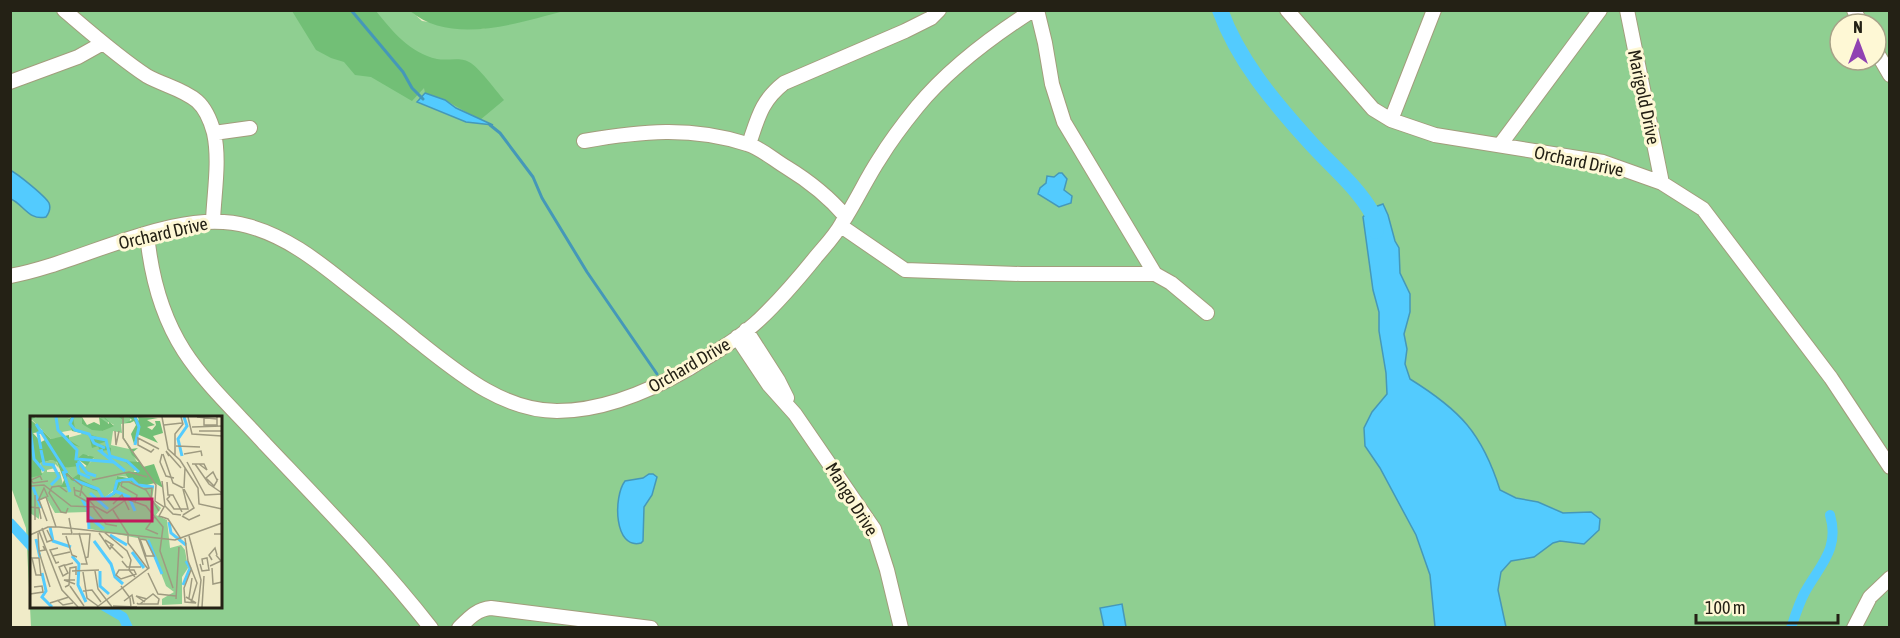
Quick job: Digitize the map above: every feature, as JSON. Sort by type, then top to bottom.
[{"type":"street","points":[[64,10],[103,43],[150,77],[196,101],[204,109],[214,133],[216,153],[213,221]]},
{"type":"street","points":[[749,144],[759,114],[770,94],[784,83],[904,31],[931,18],[939,10]]},
{"type":"street","points":[[1035,10],[1045,43],[1052,84],[1064,122],[1155,274]]},
{"type":"street","name":"Orchard Drive","points":[[10,276],[60,264],[124,240],[194,222],[213,221],[246,225],[292,244],[338,277],[459,373],[488,391],[518,405],[556,411],[607,405],[660,385],[742,334],[760,319],[801,275],[843,222],[880,157],[919,105],[954,69],[996,33],[1035,10]]},
{"type":"street","name":"Orchard Drive","points":[[1287,10],[1373,109],[1391,120],[1435,135],[1603,162],[1662,183],[1703,208],[1831,378],[1890,467]]},
{"type":"street","points":[[1391,120],[1434,10]]},
{"type":"street","points":[[1500,145],[1600,10]]},
{"type":"street","name":"Marigold Drive","points":[[1627,10],[1662,183]]},
{"type":"street","points":[[10,82],[78,57],[103,43]]},
{"type":"street","points":[[214,133],[250,128]]},
{"type":"street","points":[[584,141],[635,132],[692,132],[749,144],[805,179],[827,197],[843,222],[905,270],[1021,274],[1155,274],[1171,282],[1207,313]]},
{"type":"street","points":[[147,234],[149,261],[156,291],[184,351],[214,389],[395,582],[431,627]]},
{"type":"street","name":"Mango Drive","points":[[742,334],[769,386],[795,414],[874,529],[888,570],[901,627]]},
{"type":"street","points":[[1854,627],[1869,597],[1890,578]]},
{"type":"street","points":[[459,627],[482,609],[491,608],[581,624],[651,627]]},
{"type":"green space","points":[[410,10],[422,21],[481,29],[564,10],[1889,11],[1889,627],[31,627],[30,608],[222,608],[222,416],[30,416],[30,607],[26,528],[11,487],[11,11]]},
{"type":"green space","points":[[292,11],[376,11],[395,33],[418,52],[437,59],[462,60],[473,64],[504,100],[480,120],[445,100],[425,93],[424,88],[412,101],[371,77],[355,75],[344,62],[316,50]]},
{"type":"green space","points":[[410,11],[564,11],[506,26],[465,30],[427,22]]},
{"type":"water","points":[[425,93],[445,100],[456,108],[493,125],[466,122],[417,102]]},
{"type":"water","points":[[10,170],[47,200],[50,207],[46,217],[31,215],[11,199]]},
{"type":"water","points":[[1059,173],[1067,179],[1064,190],[1072,196],[1071,203],[1059,207],[1038,194],[1040,188],[1046,183],[1047,176],[1054,177]]},
{"type":"water","points":[[1383,204],[1399,248],[1400,273],[1410,294],[1410,312],[1404,334],[1407,349],[1405,364],[1410,379],[1443,401],[1467,425],[1485,453],[1500,490],[1516,498],[1538,502],[1563,513],[1591,512],[1600,519],[1599,530],[1584,544],[1560,541],[1553,543],[1534,557],[1511,561],[1501,572],[1498,590],[1506,627],[1435,627],[1430,575],[1416,535],[1380,468],[1365,446],[1364,428],[1372,412],[1387,394],[1379,331],[1379,312],[1373,290],[1363,217],[1372,208]]},
{"type":"water","points":[[649,474],[657,477],[652,495],[644,507],[643,541],[632,543],[625,539],[618,521],[621,489],[625,481],[643,478]]},
{"type":"water","points":[[1122,604],[1126,627],[1104,627],[1100,608]]},
{"type":"waterway","points":[[351,10],[423,99]]},
{"type":"waterway","points":[[1220,10],[1236,46],[1258,79],[1295,125],[1366,203],[1373,215],[1376,231]]},
{"type":"waterway","points":[[490,125],[500,133],[533,177],[542,198],[587,272],[657,374]]},
{"type":"waterway","points":[[1791,628],[1803,596],[1827,556],[1832,538],[1830,515]]},
{"type":"waterway","points":[[10,523],[30,545]]},
{"type":"waterway","points":[[107,608],[123,617],[128,628]]}]
